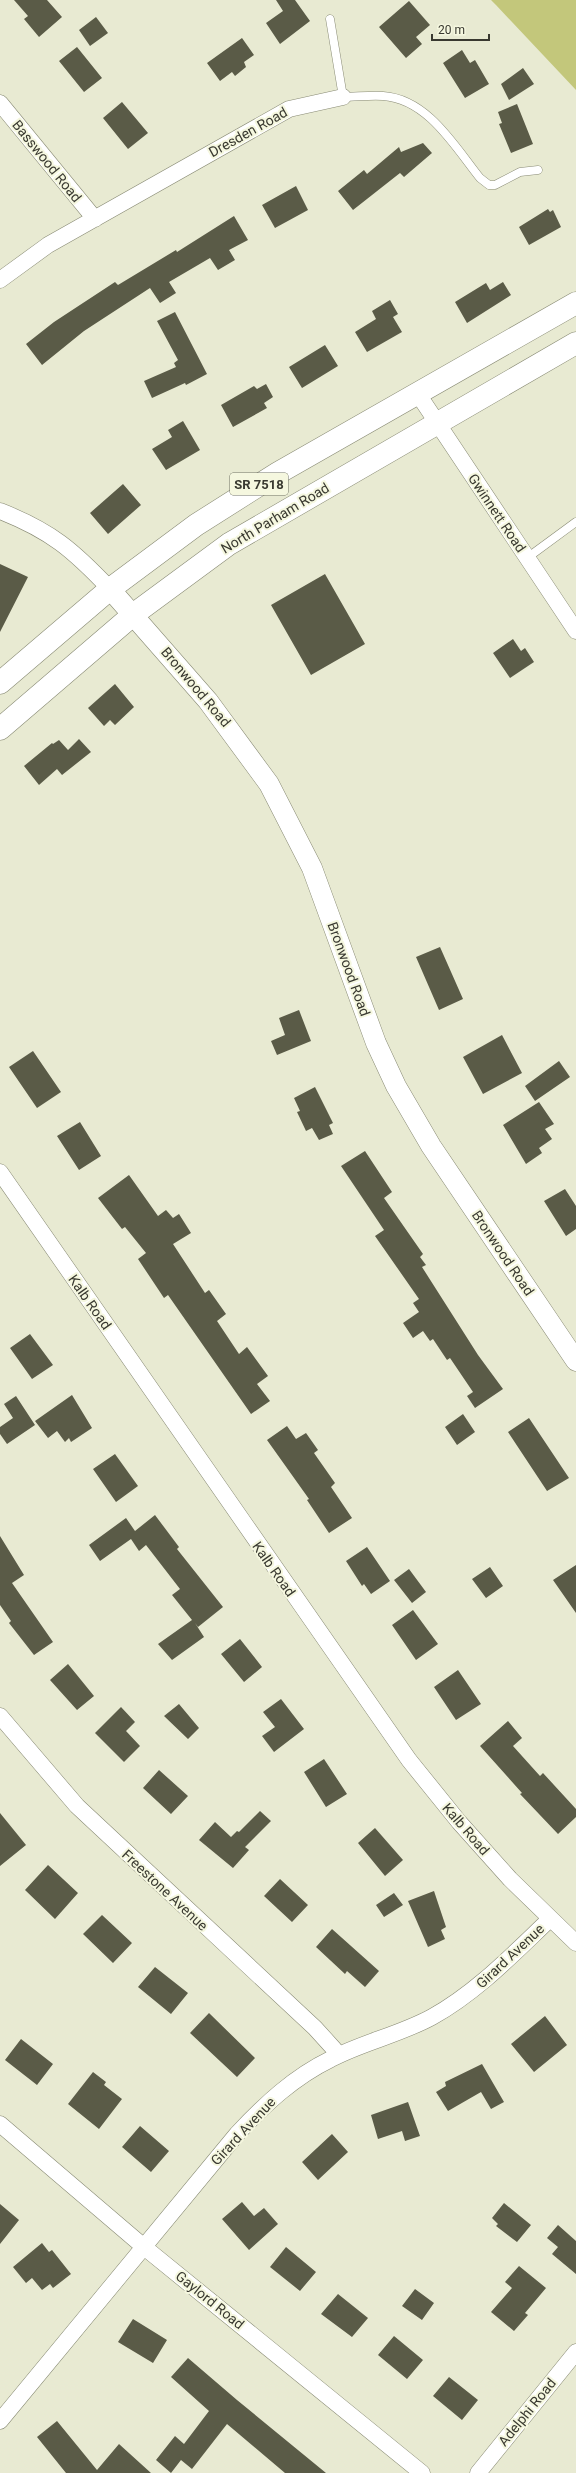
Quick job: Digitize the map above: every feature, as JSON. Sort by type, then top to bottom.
[{"type":"highway","name":"SR 7518","points":[[0,684],[110,589],[196,525],[240,496],[576,303]]},
{"type":"highway","name":"North Parham Road","points":[[0,729],[134,614],[194,569],[254,529],[576,343]]},
{"type":"street","name":"Dresden Road","points":[[0,280],[48,246],[289,109],[343,97]]},
{"type":"street","name":"Basswood Road","points":[[0,103],[95,219]]},
{"type":"street","name":"Gwinnett Road","points":[[418,394],[576,631]]},
{"type":"street","points":[[0,511],[47,532],[70,549],[110,589]]},
{"type":"street","name":"Bronwood Road","points":[[110,589],[134,614],[208,700],[269,784],[312,868],[376,1043],[396,1086],[431,1146],[576,1361]]},
{"type":"street","name":"Kalb Road","points":[[0,1172],[408,1760],[459,1822],[550,1919],[576,1943]]},
{"type":"street","name":"Freestone Avenue","points":[[0,1716],[77,1806],[315,2028],[334,2049],[337,2056]]},
{"type":"street","name":"Girard Avenue","points":[[0,2421],[236,2134],[262,2107],[289,2084],[337,2056],[396,2034],[432,2017],[466,1995],[495,1972],[550,1919]]},
{"type":"street","name":"Gaylord Road","points":[[0,2124],[144,2246],[422,2473]]},
{"type":"street","name":"Adelphi Road","points":[[478,2473],[576,2352]]},
{"type":"lane","points":[[330,19],[343,97]]},
{"type":"lane","name":"Dresden Road","points":[[343,97],[384,96],[404,102],[423,112],[437,123],[480,178],[489,185],[495,185],[520,172],[538,170]]},
{"type":"lane","points":[[527,558],[576,522]]},
{"type":"green space","points":[[491,0],[576,0],[576,90],[496,5]]},
{"type":"building","points":[[14,0],[47,0],[62,17],[39,37],[24,19],[28,16]]},
{"type":"building","points":[[276,0],[295,0],[310,21],[280,44],[266,23],[283,11]]},
{"type":"building","points":[[409,1],[430,25],[416,37],[422,44],[406,58],[379,27]]},
{"type":"building","points":[[96,17],[108,33],[90,46],[79,30]]},
{"type":"building","points":[[242,38],[254,55],[244,62],[246,67],[235,76],[232,72],[220,81],[207,63]]},
{"type":"building","points":[[77,47],[102,78],[84,92],[59,61]]},
{"type":"building","points":[[462,50],[470,63],[475,60],[489,84],[465,98],[443,63]]},
{"type":"building","points":[[523,68],[534,84],[509,100],[501,84]]},
{"type":"building","points":[[122,102],[148,133],[128,149],[103,118]]},
{"type":"building","points":[[517,104],[533,144],[511,153],[499,124],[502,123],[498,112]]},
{"type":"building","points":[[423,143],[432,153],[404,177],[400,173],[353,210],[338,191],[364,170],[367,174],[399,147],[401,152]]},
{"type":"building","points":[[296,186],[308,210],[275,228],[262,205]]},
{"type":"building","points":[[548,209],[550,212],[553,210],[561,227],[529,245],[519,227]]},
{"type":"building","points":[[234,216],[248,240],[229,250],[235,260],[218,270],[210,258],[169,282],[176,293],[160,303],[150,288],[84,331],[42,365],[26,344],[54,322],[115,282],[118,285],[176,250],[177,252]]},
{"type":"building","points":[[503,282],[511,295],[467,323],[455,302],[486,283],[490,290]]},
{"type":"building","points":[[390,300],[398,314],[393,317],[402,332],[367,352],[355,332],[376,319],[372,311]]},
{"type":"building","points":[[175,312],[207,374],[186,385],[185,383],[152,398],[144,381],[176,367],[174,363],[178,360],[157,321]]},
{"type":"building","points":[[325,345],[338,366],[302,388],[289,367]]},
{"type":"building","points":[[266,384],[273,397],[264,403],[267,408],[233,427],[221,405],[254,386],[257,389]]},
{"type":"building","points":[[183,421],[200,450],[166,470],[152,449],[172,437],[168,430]]},
{"type":"building","points":[[123,484],[141,505],[108,534],[90,513]]},
{"type":"building","points":[[0,564],[28,577],[0,632]]},
{"type":"building","points":[[325,574],[365,644],[311,675],[271,605]]},
{"type":"building","points":[[513,639],[521,651],[525,648],[534,662],[510,678],[493,653]]},
{"type":"building","points":[[115,684],[134,707],[115,725],[110,720],[104,726],[88,708]]},
{"type":"building","points":[[79,739],[91,752],[62,775],[57,769],[39,785],[24,766],[52,743],[53,744],[59,740],[68,750]]},
{"type":"building","points":[[440,947],[463,999],[439,1010],[416,957]]},
{"type":"building","points":[[299,1010],[311,1041],[277,1055],[271,1041],[285,1035],[279,1018]]},
{"type":"building","points":[[502,1035],[522,1073],[483,1094],[463,1057]]},
{"type":"building","points":[[33,1051],[61,1092],[37,1108],[9,1067]]},
{"type":"building","points":[[559,1061],[570,1077],[535,1101],[525,1086]]},
{"type":"building","points":[[315,1087],[333,1123],[329,1125],[333,1134],[319,1140],[312,1128],[306,1131],[297,1112],[300,1111],[294,1098]]},
{"type":"building","points":[[539,1102],[554,1124],[545,1129],[552,1139],[539,1148],[542,1153],[526,1164],[503,1125]]},
{"type":"building","points":[[80,1122],[101,1156],[79,1170],[57,1136]]},
{"type":"building","points":[[365,1151],[392,1192],[384,1198],[423,1254],[420,1257],[426,1265],[422,1267],[478,1355],[503,1389],[475,1408],[467,1396],[473,1392],[450,1358],[447,1360],[433,1339],[430,1341],[423,1331],[413,1338],[403,1323],[419,1312],[413,1303],[419,1299],[375,1236],[384,1230],[341,1166]]},
{"type":"building","points":[[129,1175],[158,1216],[166,1210],[173,1218],[179,1214],[191,1233],[173,1244],[205,1293],[209,1290],[226,1314],[217,1321],[239,1354],[247,1347],[268,1376],[257,1384],[270,1401],[251,1414],[168,1295],[164,1298],[138,1259],[146,1253],[125,1227],[122,1229],[98,1198]]},
{"type":"building","points":[[565,1189],[576,1206],[576,1229],[566,1236],[544,1201]]},
{"type":"building","points":[[30,1334],[53,1365],[32,1379],[10,1348]]},
{"type":"building","points":[[72,1395],[92,1428],[71,1442],[69,1438],[65,1442],[57,1431],[48,1438],[35,1421]]},
{"type":"building","points":[[16,1396],[35,1425],[7,1444],[0,1434],[0,1427],[13,1418],[4,1404]]},
{"type":"building","points":[[463,1414],[475,1432],[457,1445],[445,1427]]},
{"type":"building","points":[[529,1418],[569,1478],[547,1491],[508,1432]]},
{"type":"building","points":[[287,1426],[296,1439],[306,1433],[318,1450],[314,1453],[335,1483],[331,1487],[352,1518],[329,1533],[307,1500],[309,1499],[267,1440]]},
{"type":"building","points":[[115,1454],[138,1486],[116,1502],[93,1469]]},
{"type":"building","points":[[155,1515],[179,1547],[177,1549],[223,1607],[198,1627],[195,1623],[204,1637],[172,1660],[158,1644],[192,1620],[172,1595],[180,1589],[146,1545],[139,1551],[131,1539],[100,1561],[89,1545],[126,1518],[135,1531]]},
{"type":"building","points":[[0,1536],[24,1575],[12,1583],[53,1642],[34,1655],[9,1623],[11,1621],[0,1605]]},
{"type":"building","points":[[367,1547],[390,1581],[371,1594],[364,1584],[362,1586],[346,1561]]},
{"type":"building","points":[[576,1565],[576,1613],[553,1580]]},
{"type":"building","points":[[490,1567],[503,1586],[486,1598],[472,1579]]},
{"type":"building","points":[[409,1569],[426,1592],[412,1603],[394,1580]]},
{"type":"building","points":[[413,1610],[438,1644],[416,1660],[392,1625]]},
{"type":"building","points":[[240,1639],[262,1667],[244,1682],[221,1654]]},
{"type":"building","points":[[68,1664],[94,1696],[77,1710],[50,1680]]},
{"type":"building","points":[[458,1670],[481,1704],[456,1720],[434,1687]]},
{"type":"building","points":[[281,1699],[304,1729],[274,1752],[262,1736],[275,1727],[263,1712]]},
{"type":"building","points":[[179,1704],[199,1728],[188,1739],[164,1716]]},
{"type":"building","points":[[121,1707],[135,1722],[126,1731],[140,1746],[124,1762],[95,1733]]},
{"type":"building","points":[[508,1721],[522,1738],[513,1746],[540,1776],[543,1773],[576,1809],[576,1817],[558,1834],[520,1794],[522,1793],[480,1746]]},
{"type":"building","points":[[324,1759],[347,1794],[326,1807],[304,1772]]},
{"type":"building","points":[[159,1770],[188,1796],[171,1814],[143,1788]]},
{"type":"building","points":[[260,1811],[271,1821],[245,1847],[249,1850],[233,1868],[199,1840],[215,1822],[231,1837],[237,1831],[239,1832]]},
{"type":"building","points":[[0,1813],[26,1845],[0,1866]]},
{"type":"building","points":[[375,1828],[403,1860],[385,1876],[358,1843]]},
{"type":"building","points":[[48,1865],[78,1893],[55,1919],[25,1890]]},
{"type":"building","points":[[280,1879],[308,1905],[292,1922],[264,1896]]},
{"type":"building","points":[[434,1891],[446,1927],[441,1930],[445,1939],[428,1947],[408,1901]]},
{"type":"building","points":[[394,1893],[403,1905],[384,1917],[376,1905]]},
{"type":"building","points":[[102,1915],[132,1943],[113,1963],[83,1934]]},
{"type":"building","points":[[332,1929],[379,1971],[365,1987],[347,1971],[345,1974],[316,1947]]},
{"type":"building","points":[[155,1967],[188,1993],[171,2014],[138,1987]]},
{"type":"building","points":[[209,2013],[255,2058],[237,2077],[190,2033]]},
{"type":"building","points":[[545,2016],[567,2045],[534,2072],[511,2044]]},
{"type":"building","points":[[21,2039],[53,2064],[37,2085],[5,2060]]},
{"type":"building","points":[[482,2064],[504,2102],[491,2109],[481,2092],[448,2111],[436,2092],[446,2086],[445,2082]]},
{"type":"building","points":[[93,2072],[106,2082],[104,2085],[122,2099],[99,2129],[68,2104]]},
{"type":"building","points":[[408,2102],[420,2136],[405,2141],[402,2131],[378,2139],[371,2115]]},
{"type":"building","points":[[140,2126],[169,2151],[151,2172],[122,2147]]},
{"type":"building","points":[[332,2134],[348,2152],[318,2180],[302,2162]]},
{"type":"building","points":[[242,2202],[254,2216],[264,2208],[278,2224],[249,2250],[222,2219]]},
{"type":"building","points":[[504,2203],[531,2225],[517,2242],[496,2226],[498,2224],[492,2218]]},
{"type":"building","points":[[0,2204],[19,2220],[0,2244]]},
{"type":"building","points":[[558,2225],[576,2241],[576,2274],[552,2254],[558,2247],[547,2238]]},
{"type":"building","points":[[42,2243],[49,2252],[52,2250],[71,2274],[53,2288],[50,2284],[42,2290],[32,2278],[26,2283],[13,2267]]},
{"type":"building","points":[[286,2247],[316,2272],[300,2291],[270,2267]]},
{"type":"building","points":[[519,2266],[546,2288],[525,2313],[528,2315],[514,2331],[491,2312],[512,2288],[505,2282]]},
{"type":"building","points":[[415,2289],[434,2303],[422,2320],[402,2306]]},
{"type":"building","points":[[338,2294],[368,2318],[352,2337],[321,2314]]},
{"type":"building","points":[[133,2319],[167,2340],[153,2363],[118,2342]]},
{"type":"building","points":[[394,2336],[423,2360],[407,2379],[378,2355]]},
{"type":"building","points":[[188,2358],[326,2473],[285,2473],[227,2424],[192,2469],[181,2460],[171,2473],[156,2460],[175,2436],[184,2444],[209,2411],[171,2377]]},
{"type":"building","points":[[449,2377],[478,2400],[462,2420],[433,2396]]},
{"type":"building","points":[[57,2421],[97,2470],[119,2444],[151,2473],[66,2473],[37,2437]]}]
